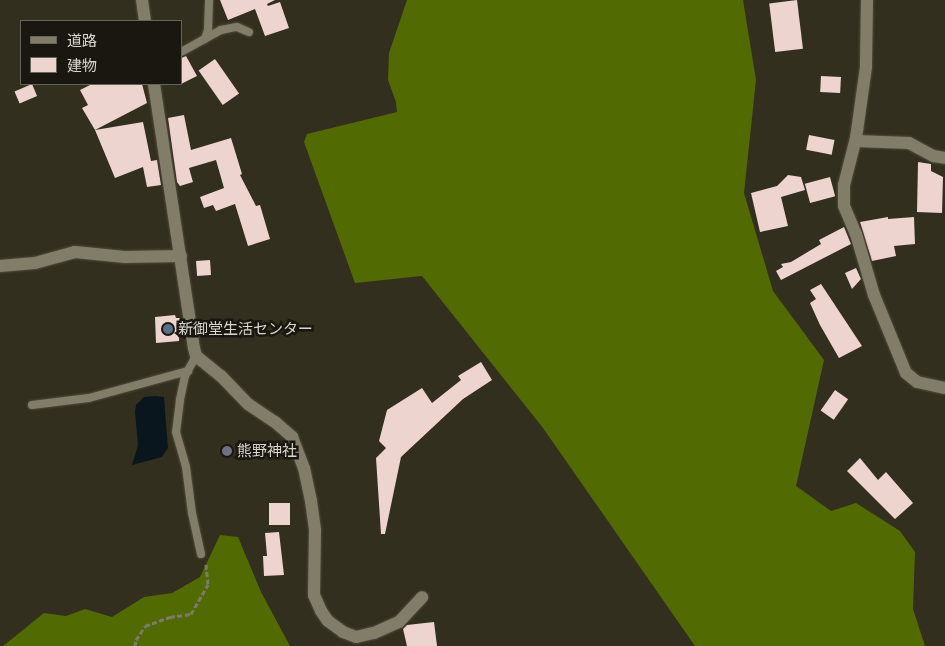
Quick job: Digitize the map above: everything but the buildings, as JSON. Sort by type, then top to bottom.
[{"type":"street","points":[[142,0],[145,20]]},
{"type":"street","points":[[868,0],[866,67],[856,140],[844,185],[844,206],[856,234],[874,295],[906,373],[916,382],[945,388]]},
{"type":"street","points":[[154,85],[196,356],[221,376],[248,404],[275,422],[292,437],[304,468],[311,501],[314,530],[314,595],[328,621],[343,632],[356,637],[399,622],[422,597]]},
{"type":"street","points":[[856,140],[909,143],[933,156],[945,158]]},
{"type":"street","points":[[0,266],[35,263],[75,252],[125,256],[181,256]]},
{"type":"lane","points":[[205,39],[208,30],[210,0]]},
{"type":"lane","points":[[182,51],[221,30],[237,27],[248,32]]},
{"type":"lane","points":[[196,356],[188,371],[180,400],[176,432],[186,467],[192,513],[201,554]]},
{"type":"lane","points":[[32,405],[89,398],[188,371]]},
{"type":"path","points":[[135,646],[136,640],[145,626],[170,617],[191,614],[208,584],[206,565],[201,554]]},
{"type":"green space","points":[[407,0],[743,0],[756,80],[744,193],[773,291],[824,360],[796,486],[831,511],[856,503],[900,531],[915,552],[913,609],[925,646],[695,646],[543,428],[422,276],[355,283],[304,142],[307,134],[397,112],[396,102],[388,80],[389,53]]},
{"type":"green space","points":[[220,535],[238,537],[261,592],[290,646],[3,646],[44,613],[66,616],[85,609],[112,617],[144,597],[172,593],[200,577]]},
{"type":"shaded area","points":[[144,397],[164,397],[168,448],[162,457],[132,465],[138,445],[136,405]]},
{"type":"place","name":"新御堂生活センター","points":[[168,329]]},
{"type":"place","name":"熊野神社","points":[[227,451]]}]
